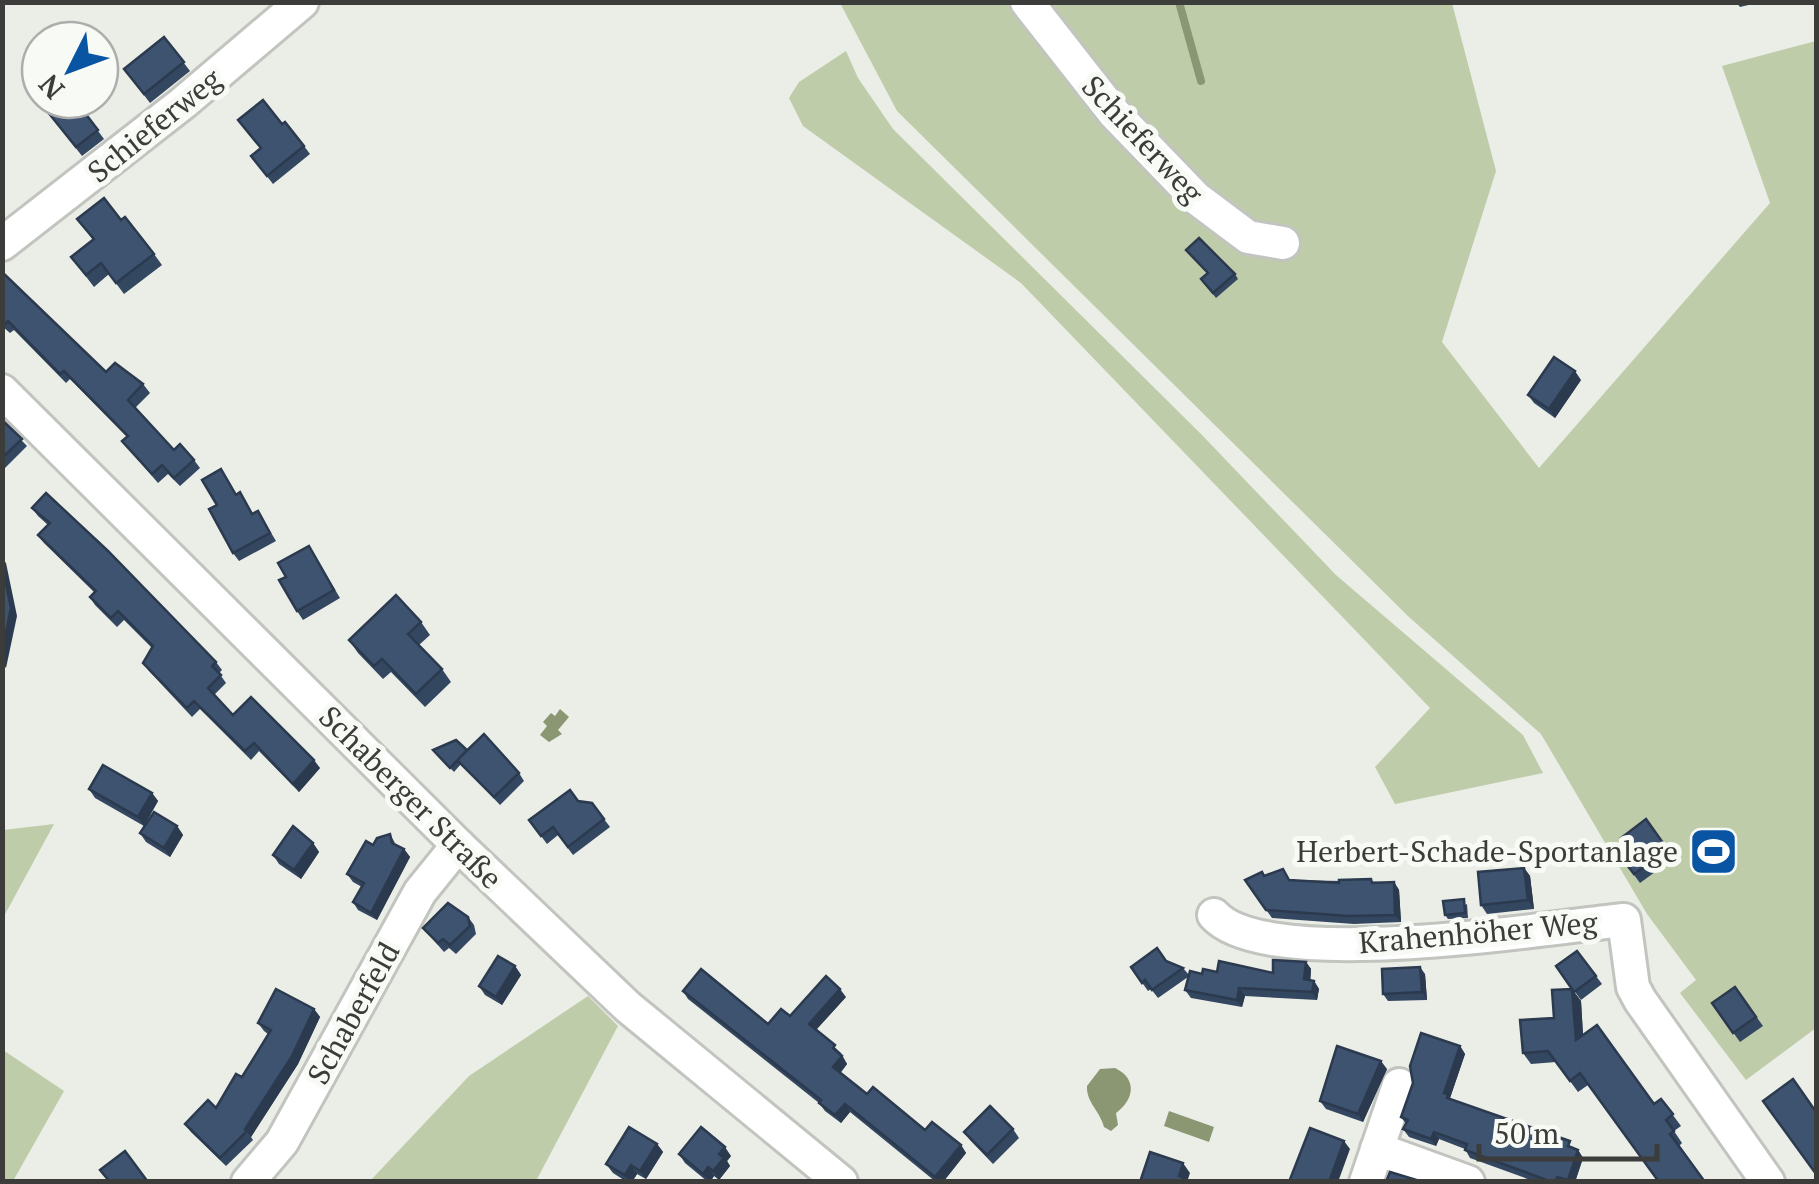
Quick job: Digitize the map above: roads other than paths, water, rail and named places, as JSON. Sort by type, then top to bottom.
[{"type":"street","name":"Schieferweg","points":[[2,244],[183,103],[302,2]]},
{"type":"street","name":"Schieferweg","points":[[1027,2],[1114,113],[1196,198],[1248,237],[1283,243]]},
{"type":"street","name":"Schaberger Straße","points":[[2,391],[458,845],[628,1007],[840,1182]]},
{"type":"street","name":"Schaberfeld","points":[[248,1182],[282,1142],[420,892],[458,845]]},
{"type":"street","name":"Krahenhöher Weg","points":[[1214,914],[1229,927],[1246,933],[1316,943],[1430,941],[1624,920],[1633,988],[1768,1182]]},
{"type":"street","points":[[1366,1182],[1399,1085]]},
{"type":"street","points":[[1377,1148],[1468,1182]]},
{"type":"waterway","points":[[1179,2],[1201,81]]},
{"type":"place","name":"Herbert-Schade-Sportanlage","points":[[1713,851]]}]
